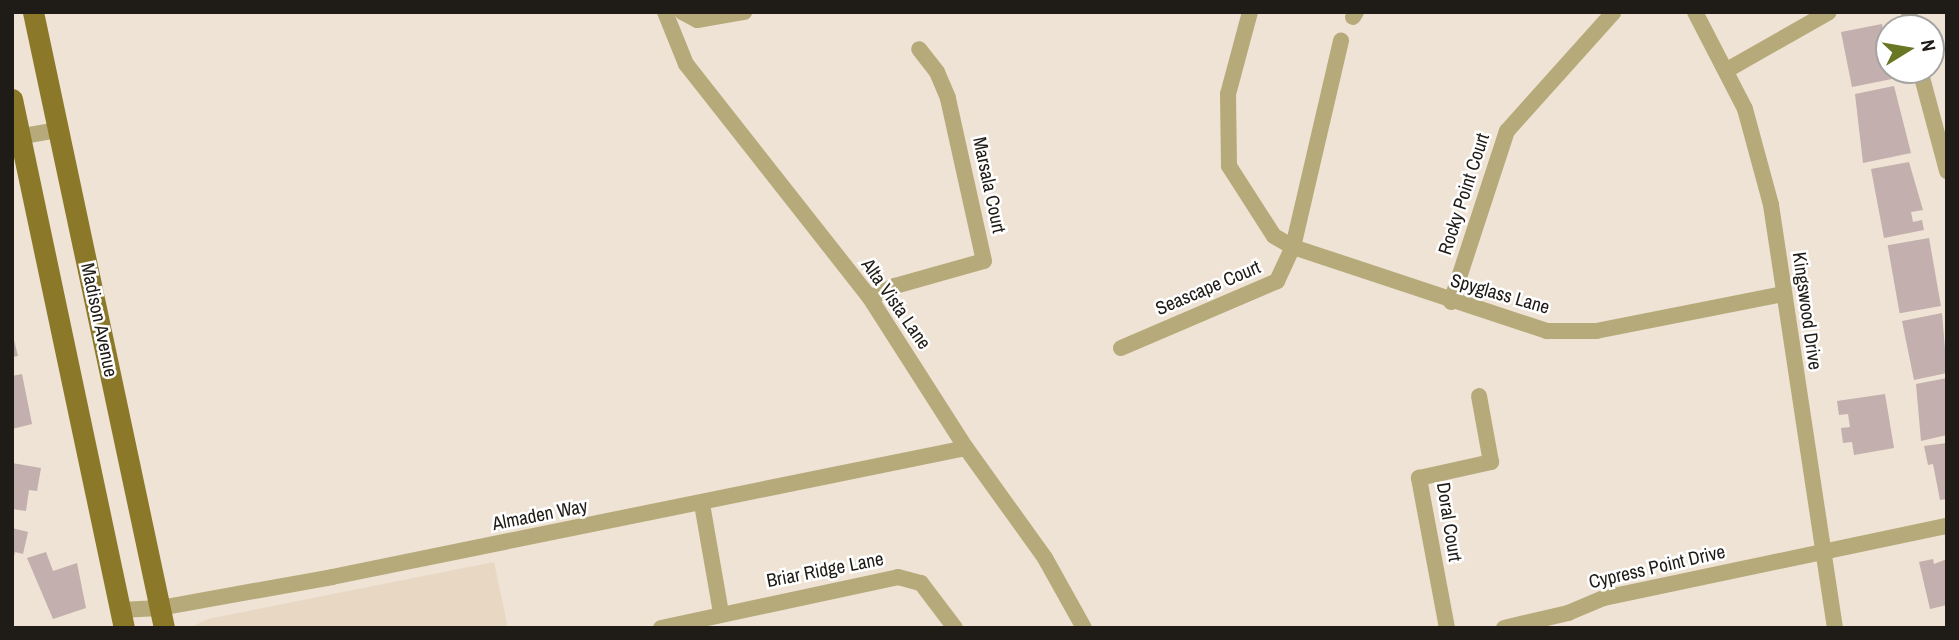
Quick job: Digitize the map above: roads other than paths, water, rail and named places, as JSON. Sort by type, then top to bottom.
[{"type":"main road","name":"Madison Avenue","points":[[33,12],[162,618]]},
{"type":"main road","name":"Madison Avenue","points":[[12,99],[16,137],[122,619]]},
{"type":"street","name":"Alta Vista Lane","points":[[664,12],[686,64],[870,298],[966,448],[1045,558],[1084,628]]},
{"type":"street","points":[[682,12],[697,20],[744,12]]},
{"type":"street","name":"Spyglass Lane","points":[[1250,12],[1228,94],[1229,166],[1274,236],[1293,247],[1524,326],[1576,332],[1783,293]]},
{"type":"street","name":"Kingswood Drive","points":[[1695,12],[1727,70],[1760,159],[1835,628]]},
{"type":"street","points":[[1727,70],[1829,12]]},
{"type":"street","name":"Rocky Point Court","points":[[1451,302],[1507,131],[1613,13]]},
{"type":"street","points":[[1293,247],[1341,41]]},
{"type":"street","name":"Marsala Court","points":[[870,298],[895,286],[984,261],[948,98],[937,72],[919,49]]},
{"type":"street","points":[[1924,84],[1947,171]]},
{"type":"street","points":[[16,137],[58,130]]},
{"type":"street","name":"Seascape Court","points":[[1121,348],[1277,281],[1293,247]]},
{"type":"street","name":"Doral Court","points":[[1447,628],[1419,478],[1491,462],[1479,396]]},
{"type":"street","name":"Almaden Way","points":[[122,619],[162,618],[966,448]]},
{"type":"street","points":[[702,504],[721,612]]},
{"type":"street","name":"Cypress Point Drive","points":[[1504,628],[1568,613],[1604,598],[1947,526]]},
{"type":"street","name":"Briar Ridge Lane","points":[[661,628],[721,612],[898,577],[921,583],[955,628]]}]
